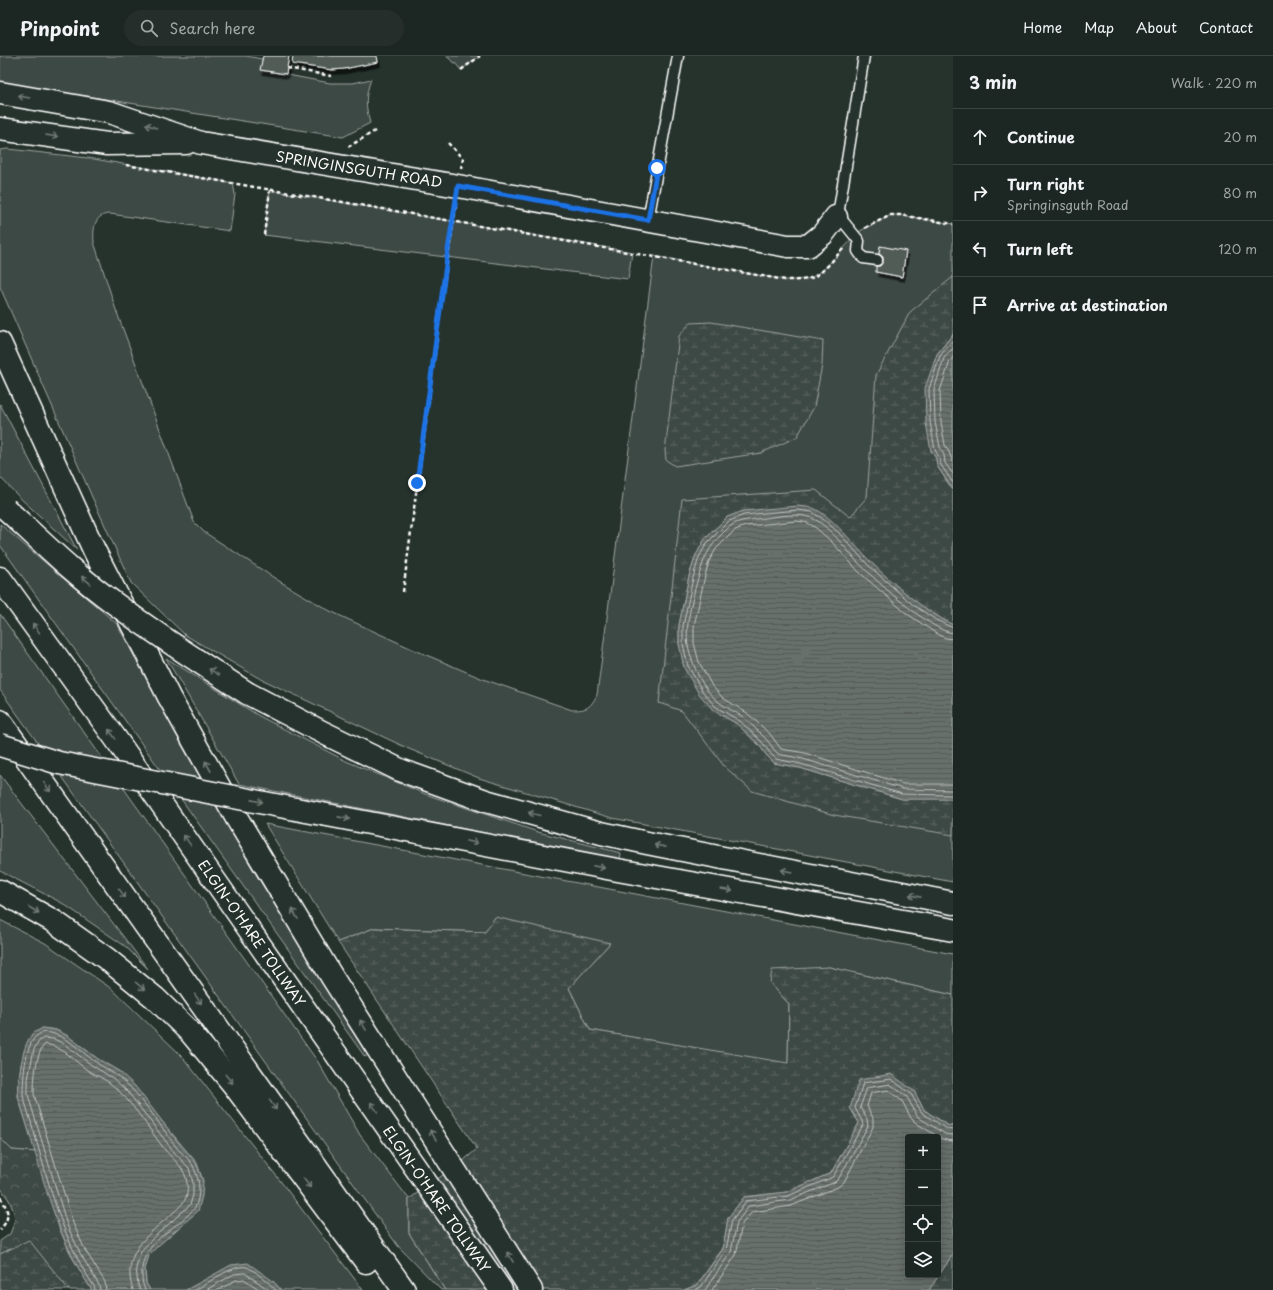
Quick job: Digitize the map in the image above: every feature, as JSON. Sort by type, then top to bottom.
[{"type":"main road","name":"SPRINGINSGUTH ROAD","points":[[0,93],[109,112],[201,143],[458,186],[788,246],[808,246],[823,234],[836,217]]},
{"type":"main road","name":"SPRINGINSGUTH ROAD","points":[[0,129],[107,144],[201,143]]},
{"type":"main road","points":[[0,343],[94,550],[169,697],[236,817],[324,963],[531,1290]]},
{"type":"main road","points":[[3,506],[71,568],[112,602],[198,662],[247,693],[324,734],[400,770],[486,801],[601,833],[953,903]]},
{"type":"main road","name":"ELGIN-O'HARE TOLLWAY","points":[[0,578],[120,746],[501,1290]]},
{"type":"main road","points":[[0,721],[404,1290]]},
{"type":"main road","points":[[0,745],[58,763],[612,869],[953,930]]},
{"type":"main road","points":[[0,891],[55,922],[107,959],[155,998],[192,1033],[233,1084],[387,1290]]},
{"type":"lane","points":[[648,220],[678,56]]},
{"type":"lane","points":[[864,56],[838,215],[859,240],[858,251],[863,258],[877,260]]},
{"type":"path","points":[[461,70],[480,56]]},
{"type":"path","points":[[287,68],[331,76]]},
{"type":"path","points":[[403,592],[445,272],[463,159],[448,143]]},
{"type":"path","points":[[119,163],[785,280],[811,278],[824,269],[860,231],[891,215],[902,215],[953,224]]},
{"type":"path","points":[[264,235],[270,190]]},
{"type":"path","points":[[0,1197],[7,1208],[8,1216],[6,1224],[0,1230]]},
{"type":"green space","points":[[0,56],[246,56],[262,59],[261,70],[330,83],[353,83],[371,79],[366,101],[370,123],[343,137],[0,82]]},
{"type":"green space","points":[[446,56],[480,56],[461,70]]},
{"type":"green space","points":[[8,149],[88,158],[233,183],[235,194],[230,231],[110,214],[98,219],[94,227],[94,242],[116,310],[194,522],[204,532],[279,581],[330,611],[410,648],[483,679],[572,710],[585,709],[592,703],[597,695],[654,256],[785,280],[796,280],[811,278],[824,269],[860,231],[891,215],[901,215],[953,224],[953,882],[612,818],[479,778],[409,749],[257,677],[185,635],[131,583],[0,287],[0,150]],"holes":[[[880,246],[906,251],[902,277],[876,272]]]},
{"type":"green space","points":[[270,190],[632,252],[628,279],[264,235]]},
{"type":"green space","points":[[953,277],[953,334],[937,354],[931,451],[936,458],[937,466],[953,490],[953,625],[930,612],[889,580],[825,516],[696,555],[689,576],[679,625],[679,644],[713,710],[737,724],[759,745],[774,763],[800,768],[902,799],[953,799],[953,835],[834,815],[752,791],[724,766],[682,711],[659,703],[682,499],[816,490],[850,517],[867,497],[876,375],[910,312]]},
{"type":"green space","points":[[711,322],[823,341],[822,365],[814,407],[797,437],[761,453],[675,466],[666,460],[665,451],[679,336],[690,323]]},
{"type":"green space","points":[[0,404],[77,550],[19,497],[0,477]]},
{"type":"green space","points":[[0,524],[117,624],[182,745],[254,871],[368,1055],[365,1057],[0,545]]},
{"type":"green space","points":[[0,614],[318,1062],[360,1135],[409,1199],[409,1233],[445,1290],[441,1290],[398,1246],[0,690]]},
{"type":"green space","points":[[166,658],[259,716],[346,761],[425,794],[538,832],[621,853],[620,860],[239,784]]},
{"type":"green space","points":[[0,775],[148,969],[125,946],[62,903],[0,871]]},
{"type":"green space","points":[[265,824],[953,954],[953,995],[829,967],[770,983],[789,1004],[788,1064],[590,1030],[569,988],[610,943],[485,932],[374,928],[338,942]]},
{"type":"green space","points":[[495,917],[610,943],[569,988],[590,1030],[788,1063],[789,1004],[770,983],[772,970],[829,967],[953,995],[953,1126],[949,1126],[924,1110],[914,1091],[859,1123],[831,1173],[787,1192],[744,1197],[728,1218],[723,1248],[697,1285],[684,1290],[445,1290],[409,1233],[409,1199],[463,1161],[477,1149],[338,942],[374,928],[485,932]]},
{"type":"green space","points":[[0,920],[45,943],[112,989],[181,1055],[275,1174],[363,1290],[281,1290],[273,1281],[205,1280],[186,1290],[150,1290],[146,1283],[145,1269],[149,1255],[159,1245],[203,1181],[197,1163],[120,1072],[98,1059],[68,1036],[56,1030],[42,1028],[21,1064],[18,1097],[36,1152],[12,1150],[0,1138]]},
{"type":"green space","points":[[0,1138],[12,1150],[36,1152],[59,1228],[72,1257],[92,1290],[69,1290],[29,1241],[0,1254],[0,1241],[10,1234],[15,1221],[14,1212],[9,1200],[0,1187]]},
{"type":"green space","points":[[29,1240],[69,1290],[0,1290],[0,1254]]},
{"type":"green space","points":[[953,1254],[953,1290],[929,1290],[937,1278],[941,1278],[941,1272]]},
{"type":"water","points":[[953,334],[953,490],[937,466],[936,458],[931,451],[926,423],[925,388],[937,354]]},
{"type":"water","points":[[798,506],[813,508],[821,512],[844,532],[865,556],[899,588],[930,612],[953,625],[953,799],[902,799],[800,768],[774,763],[759,745],[737,724],[713,710],[699,694],[684,668],[679,644],[679,625],[689,576],[696,555],[704,540],[727,517],[743,511]]},
{"type":"water","points":[[42,1028],[56,1030],[68,1036],[98,1059],[120,1072],[135,1086],[196,1163],[203,1181],[202,1196],[198,1211],[149,1255],[145,1269],[146,1283],[150,1290],[92,1290],[78,1268],[57,1221],[18,1097],[23,1053],[30,1038],[34,1033]]},
{"type":"water","points":[[891,1074],[914,1091],[924,1110],[949,1126],[953,1126],[953,1254],[941,1272],[941,1134],[905,1134],[905,1278],[937,1278],[929,1290],[684,1290],[697,1285],[723,1249],[728,1218],[744,1197],[787,1192],[831,1173],[859,1123],[850,1108],[859,1080]]},
{"type":"water","points":[[248,1263],[273,1281],[281,1290],[186,1290],[231,1265]]},
{"type":"building","points":[[263,56],[289,56],[286,74],[260,70]]},
{"type":"building","points":[[293,56],[377,56],[378,62],[332,70],[292,64]]},
{"type":"building","points":[[880,246],[906,251],[902,277],[876,272],[876,266],[880,266],[883,261],[883,257],[879,254]]},
{"type":"route","points":[[417,483],[458,186],[648,220],[657,168]]}]
